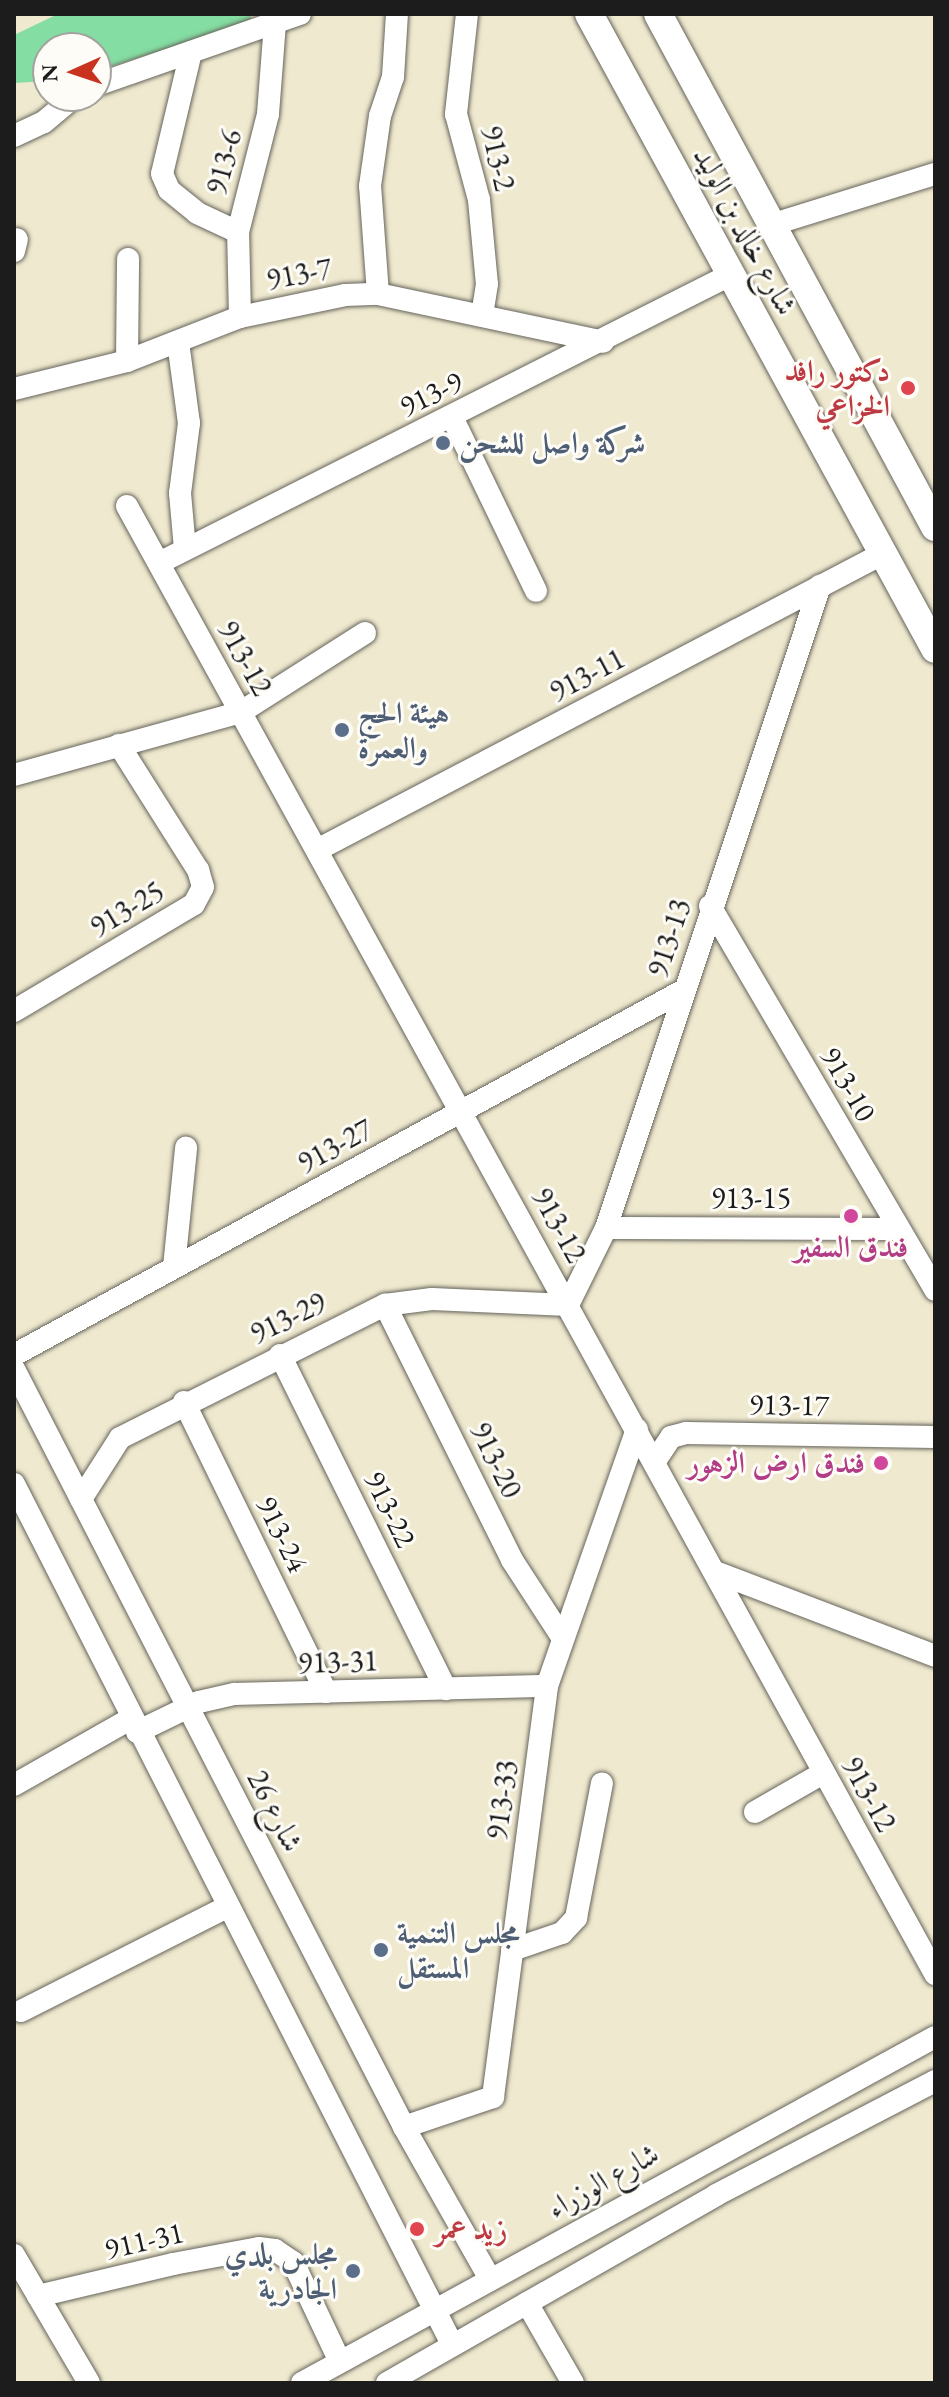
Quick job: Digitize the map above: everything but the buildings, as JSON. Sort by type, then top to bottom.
[{"type":"main road","name":"شارع خالد بن الوليد","points":[[589,14],[728,276],[935,649]]},
{"type":"main road","name":"شارع خالد بن الوليد","points":[[658,14],[935,527]]},
{"type":"street","points":[[112,79],[300,14]]},
{"type":"street","points":[[378,294],[370,186],[380,116],[393,77],[397,14]]},
{"type":"street","name":"913-2","points":[[467,14],[456,114],[479,200],[487,284],[482,316]]},
{"type":"street","name":"913-6","points":[[240,317],[238,232],[268,114],[275,23]]},
{"type":"street","points":[[191,52],[162,174],[169,190],[197,213],[238,232]]},
{"type":"street","points":[[14,136],[44,122],[56,112]]},
{"type":"street","points":[[774,224],[935,174]]},
{"type":"street","points":[[127,361],[128,259]]},
{"type":"street","name":"913-9","points":[[159,563],[603,342],[728,276]]},
{"type":"street","name":"913-7","points":[[14,389],[127,361],[240,317],[345,295],[378,294],[603,342]]},
{"type":"street","points":[[178,342],[189,423],[180,493],[185,549]]},
{"type":"street","points":[[452,417],[536,591]]},
{"type":"street","name":"913-12","points":[[127,506],[718,1573],[823,1773],[935,1974]]},
{"type":"street","name":"913-11","points":[[317,850],[884,553]]},
{"type":"street","name":"913-13","points":[[568,1305],[606,1228],[710,906],[820,586]]},
{"type":"street","points":[[15,773],[241,712],[365,633]]},
{"type":"street","name":"913-25","points":[[14,1011],[194,904],[203,887],[198,870],[119,745]]},
{"type":"street","name":"913-10","points":[[710,906],[935,1290]]},
{"type":"street","name":"913-27","points":[[14,1355],[684,990]]},
{"type":"street","points":[[174,1267],[186,1148]]},
{"type":"street","name":"913-15","points":[[606,1228],[897,1229]]},
{"type":"street","name":"913-29","points":[[81,1499],[120,1438],[184,1402],[385,1305],[432,1299],[568,1305]]},
{"type":"street","name":"913-20","points":[[385,1305],[512,1560],[562,1637]]},
{"type":"street","name":"913-22","points":[[280,1355],[446,1689]]},
{"type":"street","name":"شارع 26","points":[[14,1369],[404,2127],[489,2277]]},
{"type":"street","name":"913-24","points":[[184,1402],[326,1692]]},
{"type":"street","name":"913-33","points":[[404,2127],[493,2097],[547,1686],[637,1429]]},
{"type":"street","name":"913-17","points":[[655,1461],[671,1437],[686,1433],[935,1437]]},
{"type":"street","points":[[14,1484],[134,1725],[452,2344]]},
{"type":"street","points":[[718,1573],[935,1656]]},
{"type":"street","name":"913-31","points":[[14,1785],[134,1725],[235,1694],[547,1686]]},
{"type":"street","points":[[755,1812],[823,1773]]},
{"type":"street","points":[[512,1950],[562,1933],[576,1918],[602,1783]]},
{"type":"street","points":[[21,2011],[227,1907]]},
{"type":"street","name":"شارع الوزراء","points":[[302,2383],[489,2277],[935,2037]]},
{"type":"street","points":[[387,2383],[716,2195],[935,2081]]},
{"type":"street","points":[[703,2161],[716,2195]]},
{"type":"street","name":"911-31","points":[[38,2296],[173,2264],[259,2248],[275,2250],[293,2262],[340,2362]]},
{"type":"street","points":[[14,2255],[89,2383]]},
{"type":"street","points":[[527,2303],[573,2383]]},
{"type":"green space","points":[[58,14],[250,14],[252,22],[112,66],[112,32],[32,32],[32,82],[14,83],[14,35]]},
{"type":"place","name":"دكتور رافد الخزاعي","points":[[908,388]]},
{"type":"place","name":"شركة واصل للشحن","points":[[443,443]]},
{"type":"place","name":"هيئة الحج والعمرة","points":[[342,730]]},
{"type":"place","name":"فندق السفير","points":[[851,1216]]},
{"type":"place","name":"فندق ارض الزهور","points":[[881,1463]]},
{"type":"place","name":"مجلس التنمية المستقل","points":[[381,1950]]},
{"type":"place","name":"زيد عمر","points":[[417,2229]]},
{"type":"place","name":"مجلس بلدي الجادرية","points":[[353,2271]]}]
